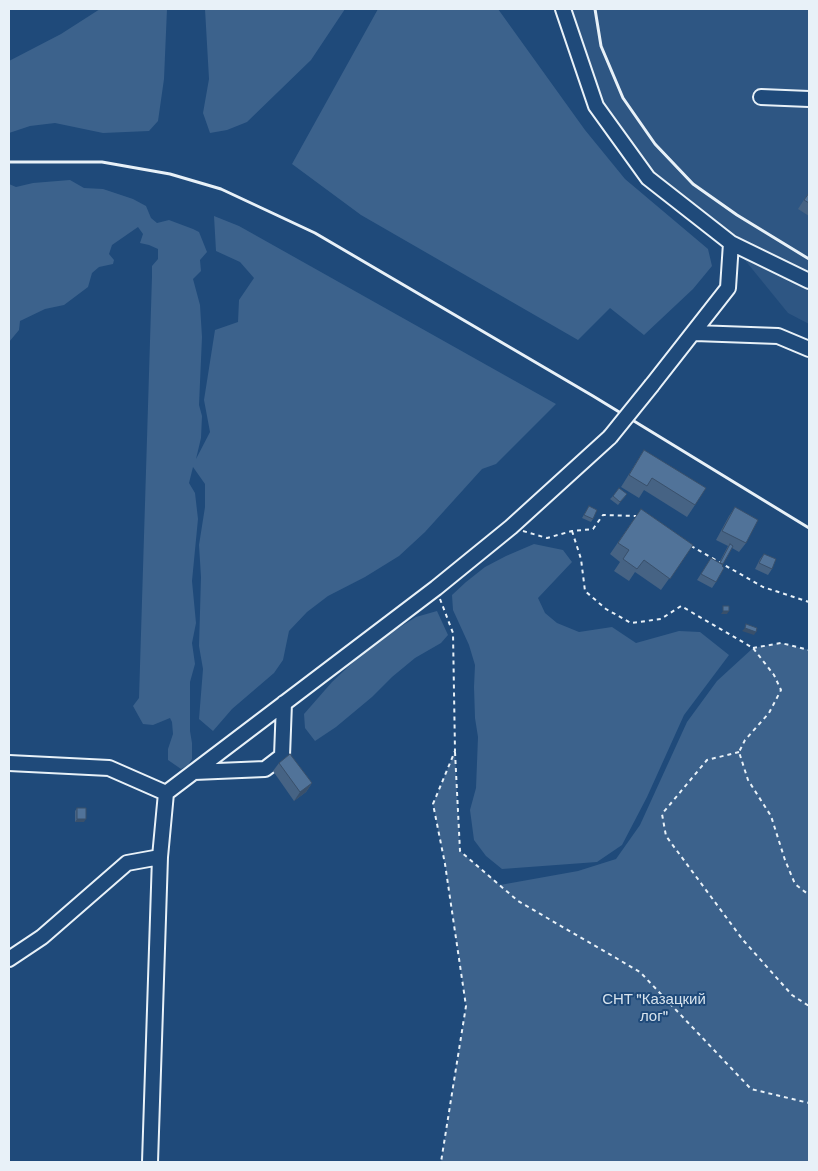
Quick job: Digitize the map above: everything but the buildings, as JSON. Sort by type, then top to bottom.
[{"type":"street","points":[[563,9],[596,106],[648,178],[731,243],[809,280]]},
{"type":"street","points":[[761,97],[809,99]]},
{"type":"street","points":[[150,1162],[160,857],[166,793],[436,588],[512,527],[610,437],[695,333],[728,288],[731,243]]},
{"type":"street","points":[[695,333],[778,336],[809,349]]},
{"type":"street","points":[[194,772],[266,769],[282,756],[284,703]]},
{"type":"street","points":[[9,763],[109,768],[166,793]]},
{"type":"street","points":[[9,959],[42,937],[127,863],[160,857]]},
{"type":"path","points":[[512,527],[547,538],[572,531],[593,529],[603,515],[635,515],[643,519]]},
{"type":"path","points":[[572,531],[581,559],[585,591],[606,609],[630,622],[661,620],[681,606],[753,648],[774,675],[781,690],[769,713],[746,740],[739,752],[706,760],[662,814],[666,836],[743,940],[792,995],[809,1006]]},
{"type":"path","points":[[686,543],[763,586],[809,602]]},
{"type":"path","points":[[436,588],[453,633],[455,751],[460,851],[518,901],[640,972],[752,1089],[809,1103]]},
{"type":"path","points":[[753,648],[781,642],[809,650]]},
{"type":"path","points":[[441,1162],[466,1006],[445,864],[433,804],[455,751]]},
{"type":"path","points":[[739,752],[748,780],[771,816],[794,884],[809,895]]},
{"type":"shaded area","points":[[563,9],[809,9],[809,324],[788,313],[731,243],[648,178],[596,106]]},
{"type":"green space","points":[[100,9],[167,9],[164,79],[158,121],[149,131],[103,133],[55,123],[30,126],[9,133],[9,61],[61,34]]},
{"type":"green space","points":[[205,9],[345,9],[311,60],[247,122],[227,130],[210,133],[203,113],[209,79]]},
{"type":"green space","points":[[378,9],[498,9],[585,130],[625,179],[708,249],[712,266],[693,289],[644,335],[610,308],[578,340],[361,215],[292,164]]},
{"type":"green space","points":[[70,180],[84,188],[103,189],[133,199],[146,206],[151,218],[157,223],[169,220],[199,232],[207,252],[200,260],[201,271],[193,279],[200,305],[202,337],[199,405],[202,416],[201,438],[196,459],[210,432],[204,400],[215,330],[238,322],[239,300],[254,278],[240,262],[216,251],[214,216],[239,226],[556,404],[496,464],[482,469],[425,532],[399,556],[365,577],[328,596],[307,612],[289,631],[283,660],[274,673],[232,709],[213,731],[199,719],[203,669],[199,646],[201,577],[199,545],[205,507],[205,484],[193,467],[189,483],[195,493],[198,519],[192,581],[196,623],[192,643],[195,664],[190,682],[192,759],[188,765],[181,769],[168,760],[168,749],[173,734],[170,718],[153,725],[143,724],[133,706],[139,698],[152,266],[158,259],[158,249],[140,243],[143,234],[138,227],[112,245],[109,254],[114,260],[113,264],[99,267],[92,273],[88,287],[64,305],[45,309],[20,321],[19,330],[9,342],[9,184],[16,187],[33,183]]},
{"type":"green space","points":[[534,544],[563,550],[572,562],[538,598],[545,613],[557,623],[579,632],[612,627],[636,643],[679,631],[700,632],[729,655],[684,715],[647,797],[622,845],[597,862],[502,869],[486,856],[474,840],[470,810],[476,788],[478,737],[475,718],[475,665],[469,645],[453,610],[452,595],[485,567]]},
{"type":"green space","points":[[437,611],[448,635],[441,643],[415,658],[336,727],[315,741],[305,728],[304,714],[332,682],[365,651],[389,634],[416,617]]},
{"type":"green space","name":"СНТ \"Казацкий лог\"","points":[[781,643],[809,650],[809,1162],[441,1162],[466,1006],[445,864],[433,804],[455,751],[460,851],[500,885],[578,871],[616,859],[640,825],[687,722],[717,681],[753,648]]},
{"type":"railway","points":[[595,9],[601,46],[623,98],[655,144],[693,184],[737,215],[809,259]]},
{"type":"railway","points":[[9,162],[102,162],[170,174],[221,189],[315,233],[593,396],[809,528]]}]
